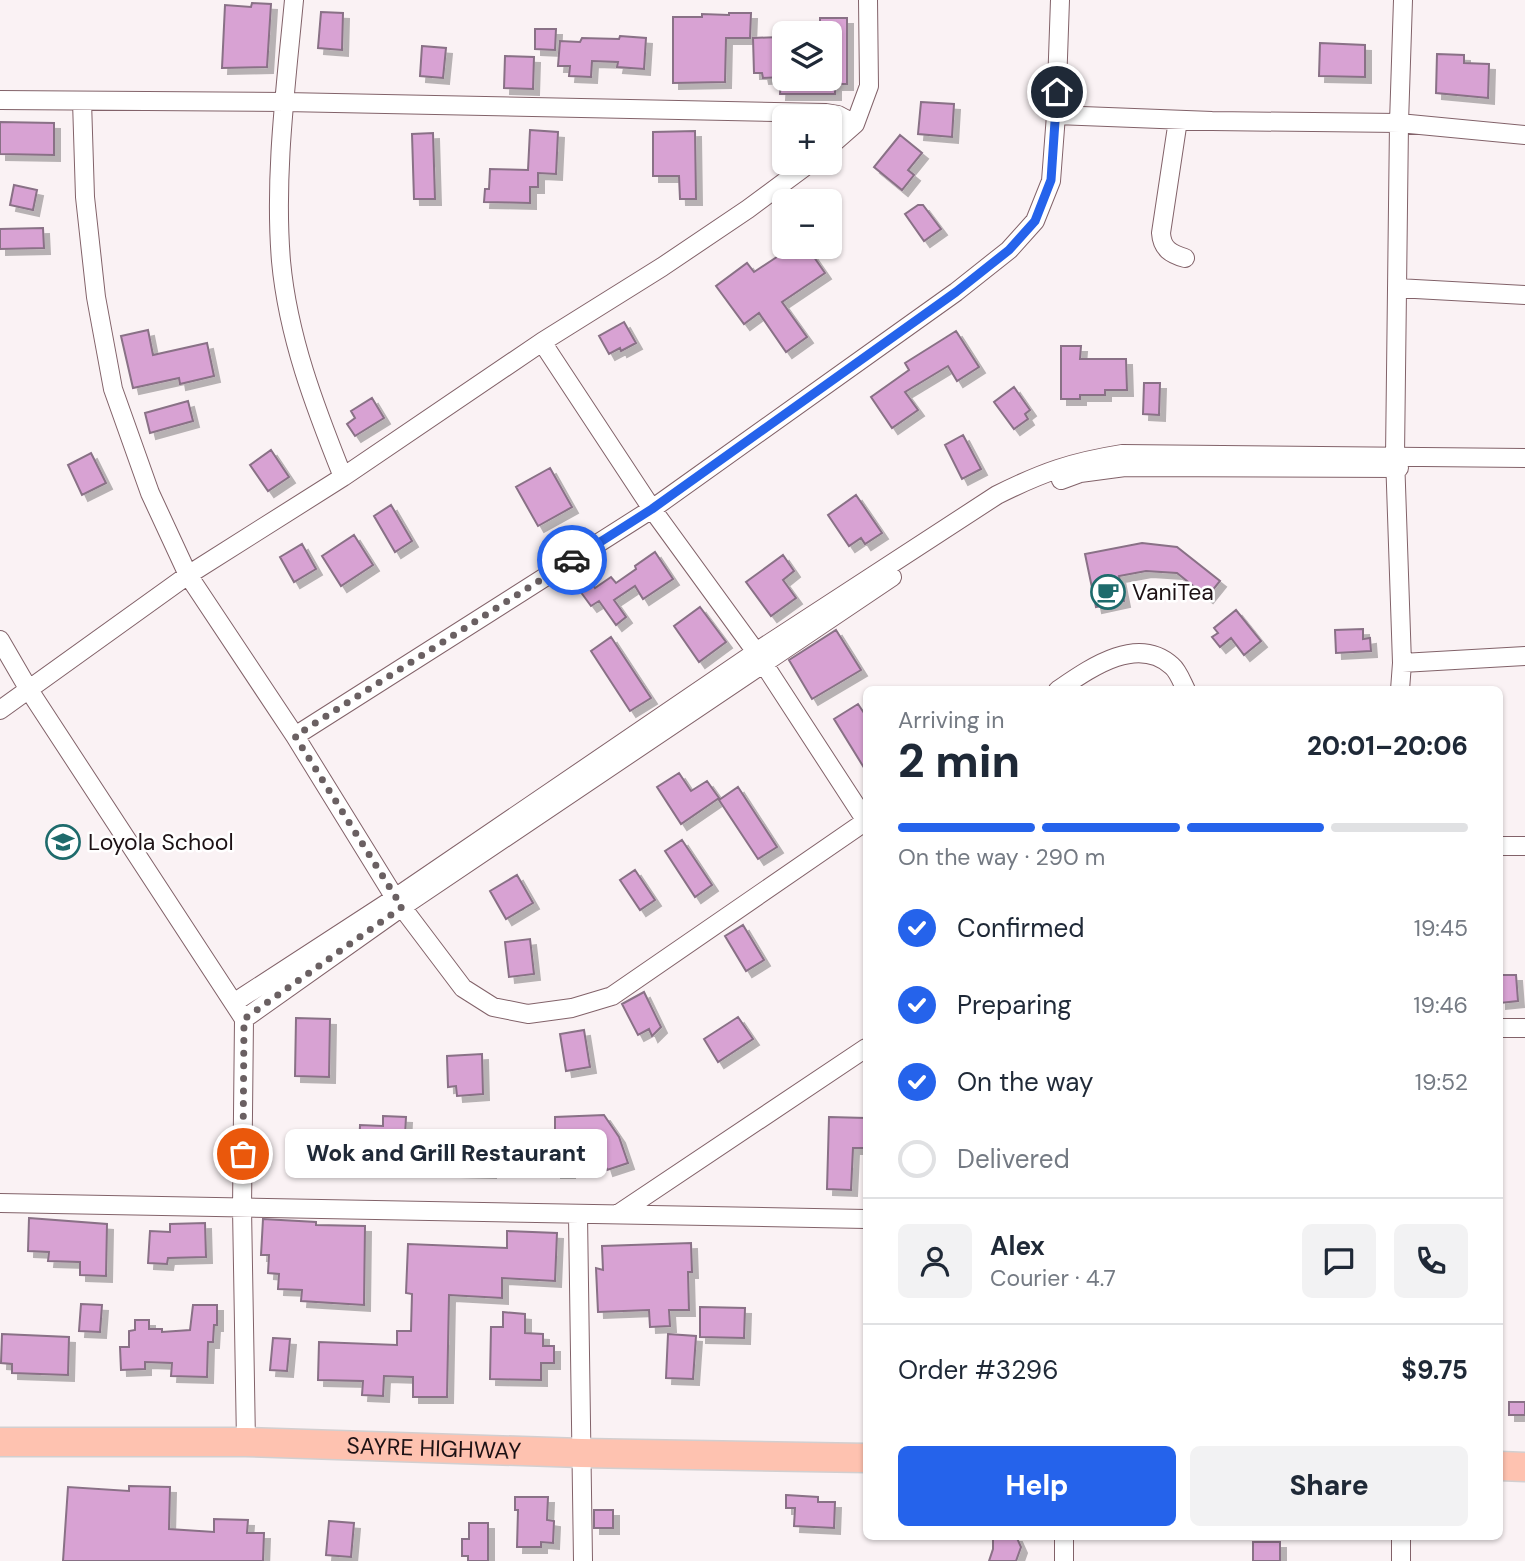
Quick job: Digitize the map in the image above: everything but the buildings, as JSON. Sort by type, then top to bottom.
[{"type":"highway","name":"SAYRE HIGHWAY","points":[[0,1441],[246,1442],[581,1453],[863,1458]]},
{"type":"highway","points":[[1503,1466],[1525,1467]]},
{"type":"street","points":[[294,0],[279,192],[282,262],[290,316],[309,392],[343,477]]},
{"type":"street","points":[[842,135],[855,124],[869,86],[868,0]]},
{"type":"street","points":[[295,736],[652,509],[956,292],[1009,250],[1035,221],[1051,180],[1056,115],[1059,0]]},
{"type":"street","points":[[1400,686],[1402,663],[1395,462],[1403,0]]},
{"type":"street","points":[[0,100],[285,102],[826,113],[855,124]]},
{"type":"street","points":[[82,101],[85,197],[96,297],[113,389],[150,493],[188,575],[295,736],[399,902],[463,988],[494,1007],[528,1014],[572,1009],[612,996],[863,823]]},
{"type":"street","points":[[1056,115],[1178,120],[1399,122],[1525,135]]},
{"type":"street","points":[[1178,120],[1161,233],[1165,248],[1185,258]]},
{"type":"street","points":[[0,710],[188,575],[343,477],[542,342],[662,267],[794,175]]},
{"type":"street","points":[[1397,288],[1525,295]]},
{"type":"street","points":[[542,342],[652,509],[760,658],[863,816]]},
{"type":"street","points":[[235,1002],[399,902],[958,527],[997,495],[1037,475],[1077,461],[1122,454],[1161,460],[1395,462],[1525,458]]},
{"type":"street","points":[[1395,462],[1525,470]]},
{"type":"street","points":[[0,640],[29,690],[244,1019],[242,1208],[246,1442]]},
{"type":"street","points":[[1064,686],[1094,665],[1125,654],[1154,655],[1173,667],[1184,686]]},
{"type":"street","points":[[1402,663],[1525,656]]},
{"type":"street","points":[[1503,846],[1525,846]]},
{"type":"street","points":[[244,1019],[399,902]]},
{"type":"street","points":[[1503,1028],[1525,1028]]},
{"type":"street","points":[[618,1214],[863,1050]]},
{"type":"street","points":[[0,1203],[863,1219]]},
{"type":"street","points":[[578,1215],[583,1561]]},
{"type":"street","points":[[1063,1540],[1064,1561]]},
{"type":"street","points":[[1401,1540],[1401,1561]]},
{"type":"way so far","points":[[243,1154],[244,1019],[402,907],[295,736],[572,560]]},
{"type":"place","name":"VaniTea","points":[[1108,592]]},
{"type":"place","name":"Loyola School","points":[[63,842]]},
{"type":"place","name":"Wok and Grill Restaurant","points":[[243,1154]]},
{"type":"route","points":[[572,560],[652,509],[956,292],[1009,250],[1035,221],[1051,180],[1057,92]]}]
